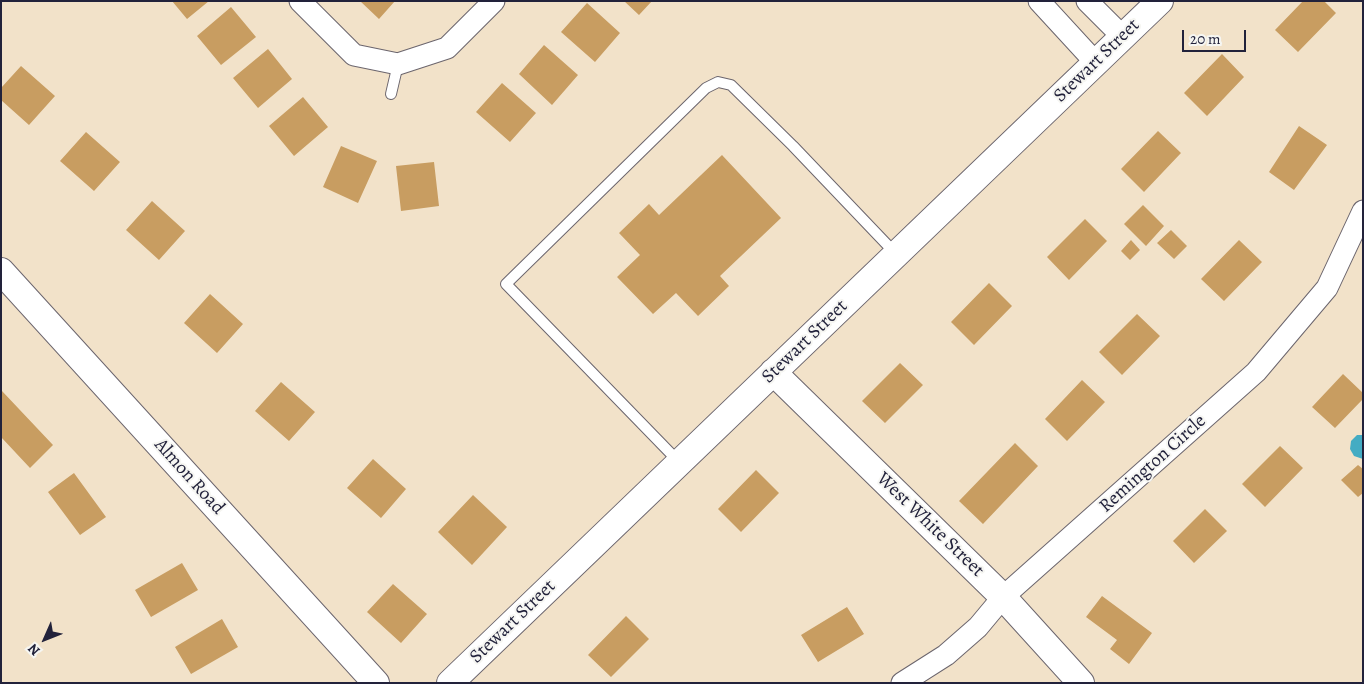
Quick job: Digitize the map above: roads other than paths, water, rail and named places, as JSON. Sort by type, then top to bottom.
[{"type":"street","points":[[300,1],[354,55],[398,64],[447,48],[494,1]]},
{"type":"street","points":[[1039,1],[1096,63]]},
{"type":"street","points":[[1087,1],[1123,37]]},
{"type":"street","name":"Stewart Street","points":[[450,683],[1160,1]]},
{"type":"street","name":"Remington Circle","points":[[902,683],[952,649],[978,627],[1003,596],[1256,372],[1327,288],[1363,211]]},
{"type":"street","name":"Almon Road","points":[[1,272],[376,683]]},
{"type":"street","name":"West White Street","points":[[774,372],[1003,596],[1081,683]]},
{"type":"lane","points":[[391,94],[398,64]]},
{"type":"lane","points":[[680,462],[506,284],[706,88],[718,82],[731,85],[794,146],[896,254]]},
{"type":"water","points":[[1357,435],[1363,435],[1363,459],[1354,456],[1350,449],[1351,441]]}]
